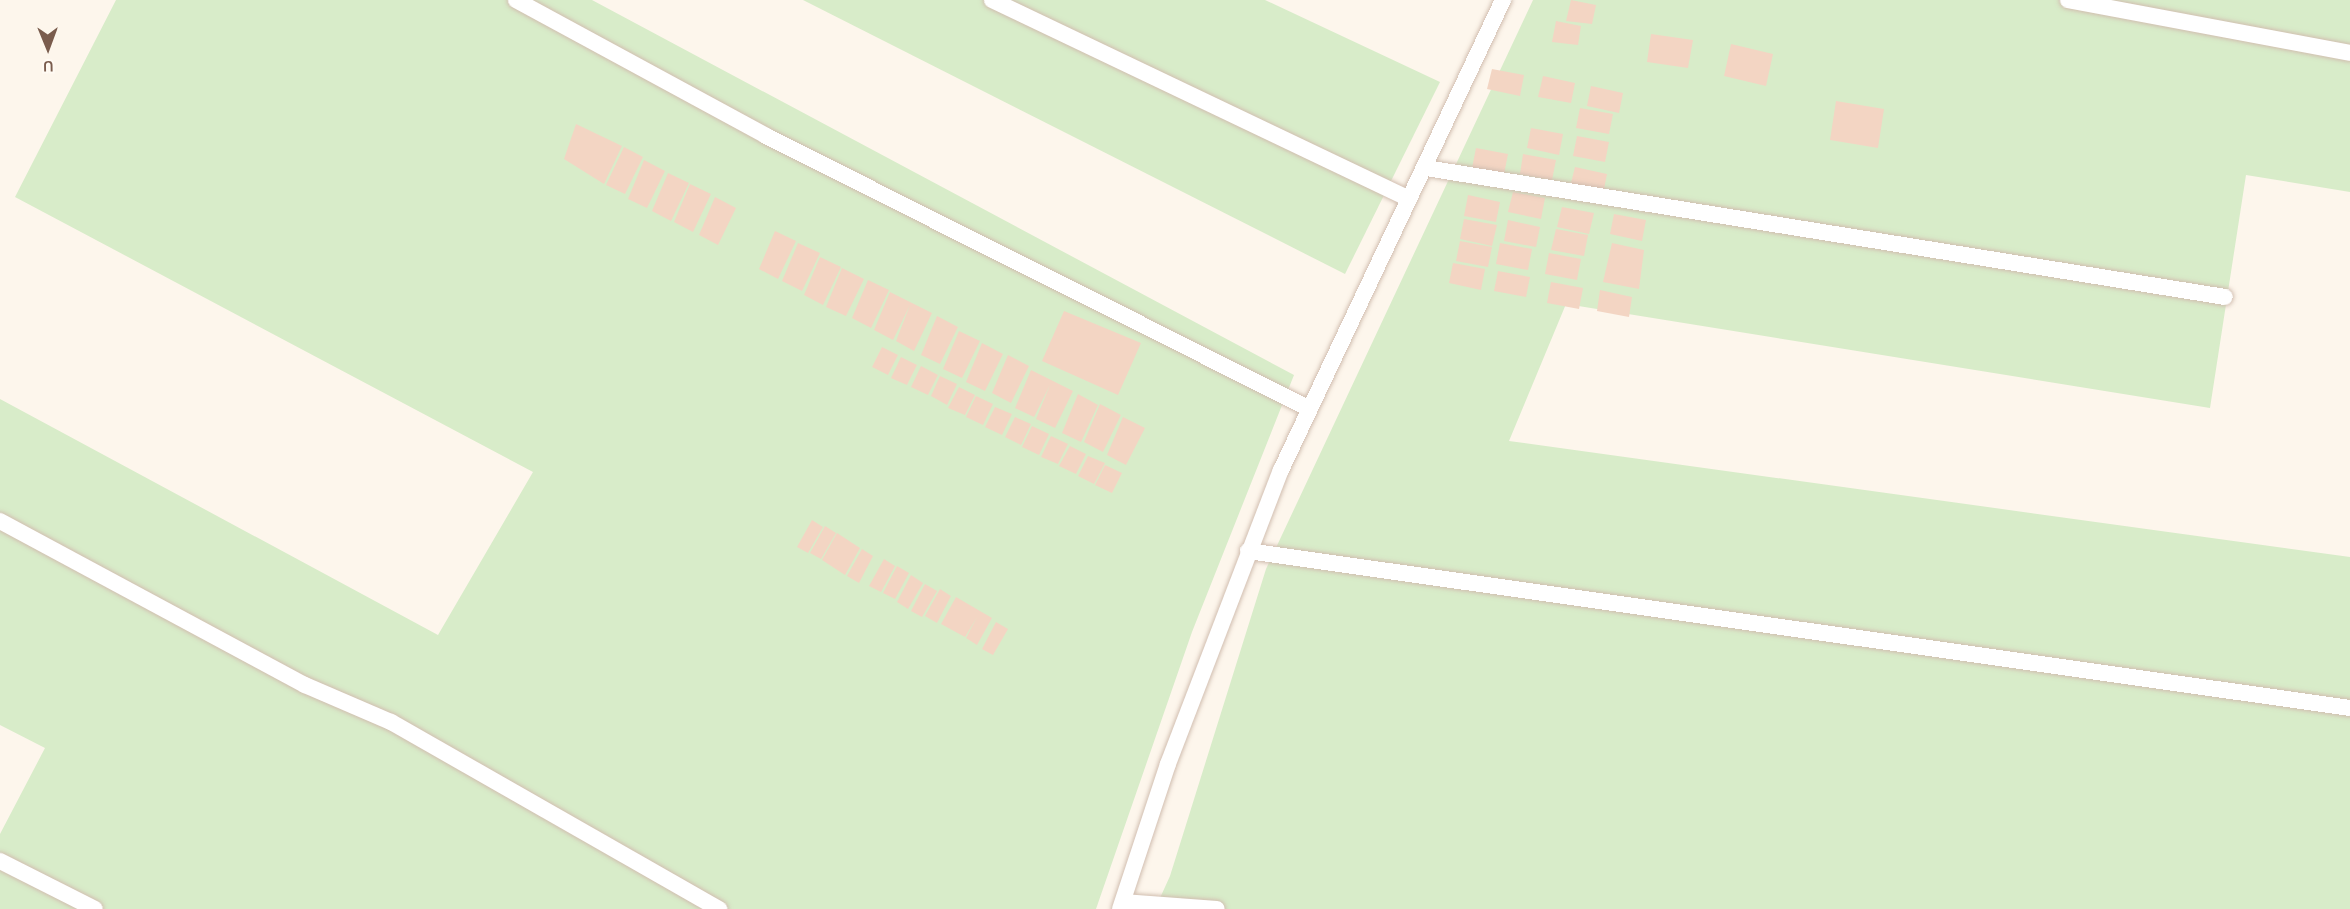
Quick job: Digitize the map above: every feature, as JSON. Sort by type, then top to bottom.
[{"type":"lane","points":[[516,0],[766,136],[1308,408]]},
{"type":"lane","points":[[992,0],[1408,199]]},
{"type":"lane","points":[[1217,909],[1122,906],[1248,551],[1308,408],[1408,199],[1426,168],[1503,0]]},
{"type":"lane","points":[[2068,0],[2350,53]]},
{"type":"lane","points":[[1426,168],[2225,297]]},
{"type":"lane","points":[[0,521],[305,686],[391,722],[719,909]]},
{"type":"lane","points":[[1248,551],[2350,708]]},
{"type":"lane","points":[[0,861],[95,909]]},
{"type":"green space","points":[[116,0],[592,0],[1294,375],[1192,632],[1096,909],[0,909],[0,834],[45,748],[0,725],[0,399],[438,635],[533,472],[15,197]]},
{"type":"green space","points":[[803,0],[1265,0],[1440,82],[1345,274]]},
{"type":"green space","points":[[1533,0],[2350,0],[2350,192],[2246,175],[2210,408],[1566,304],[1509,441],[2350,557],[2350,909],[1155,909],[1170,876],[1266,569]]},
{"type":"building","points":[[1571,0],[1596,5],[1592,24],[1566,21]]},
{"type":"building","points":[[1556,21],[1581,26],[1578,45],[1552,42]]},
{"type":"building","points":[[1651,34],[1693,40],[1688,68],[1647,62]]},
{"type":"building","points":[[1731,44],[1773,54],[1766,86],[1724,76]]},
{"type":"building","points":[[1492,69],[1524,75],[1520,96],[1487,89]]},
{"type":"building","points":[[1543,76],[1575,83],[1571,103],[1538,97]]},
{"type":"building","points":[[1591,86],[1623,93],[1619,113],[1587,106]]},
{"type":"building","points":[[1836,101],[1884,109],[1878,148],[1830,140]]},
{"type":"building","points":[[1580,108],[1613,114],[1609,134],[1576,128]]},
{"type":"building","points":[[576,124],[622,146],[604,184],[564,159]]},
{"type":"building","points":[[1531,128],[1563,134],[1559,155],[1527,148]]},
{"type":"building","points":[[1577,136],[1609,142],[1605,162],[1573,156]]},
{"type":"building","points":[[624,147],[643,157],[625,194],[606,185]]},
{"type":"building","points":[[1476,148],[1508,154],[1504,174],[1472,168]]},
{"type":"building","points":[[1523,154],[1556,160],[1552,180],[1520,174]]},
{"type":"building","points":[[644,160],[665,171],[647,208],[628,199]]},
{"type":"building","points":[[1575,167],[1607,174],[1603,194],[1570,187]]},
{"type":"building","points":[[668,173],[689,183],[671,221],[652,211]]},
{"type":"building","points":[[690,184],[711,194],[693,232],[674,222]]},
{"type":"building","points":[[1513,192],[1545,198],[1541,219],[1508,212]]},
{"type":"building","points":[[1468,195],[1500,202],[1496,222],[1464,216]]},
{"type":"building","points":[[715,197],[736,208],[718,245],[699,235]]},
{"type":"building","points":[[1562,207],[1594,213],[1589,234],[1557,227]]},
{"type":"building","points":[[1614,214],[1646,220],[1642,241],[1610,234]]},
{"type":"building","points":[[1464,219],[1497,225],[1492,246],[1460,239]]},
{"type":"building","points":[[1508,220],[1540,227],[1536,247],[1504,241]]},
{"type":"building","points":[[1556,229],[1588,235],[1584,256],[1551,250]]},
{"type":"building","points":[[775,231],[796,241],[778,279],[759,269]]},
{"type":"building","points":[[1460,241],[1492,247],[1488,267],[1456,261]]},
{"type":"building","points":[[798,243],[820,253],[802,291],[782,281]]},
{"type":"building","points":[[1500,243],[1532,249],[1528,270],[1496,264]]},
{"type":"building","points":[[1612,243],[1644,250],[1639,289],[1603,282]]},
{"type":"building","points":[[1549,253],[1581,259],[1577,280],[1545,274]]},
{"type":"building","points":[[820,257],[841,267],[823,305],[804,295]]},
{"type":"building","points":[[1453,263],[1485,269],[1481,290],[1449,283]]},
{"type":"building","points":[[842,268],[864,279],[846,316],[826,307]]},
{"type":"building","points":[[1498,271],[1530,277],[1526,297],[1494,291]]},
{"type":"building","points":[[868,280],[889,290],[871,328],[852,318]]},
{"type":"building","points":[[1551,282],[1583,288],[1579,309],[1547,303]]},
{"type":"building","points":[[1600,290],[1632,297],[1629,317],[1597,311]]},
{"type":"building","points":[[890,292],[932,313],[914,351],[896,341],[910,305],[893,340],[874,330]]},
{"type":"building","points":[[1064,311],[1141,343],[1118,395],[1042,361]]},
{"type":"building","points":[[937,316],[958,327],[940,364],[921,355]]},
{"type":"building","points":[[959,331],[980,341],[962,378],[943,369]]},
{"type":"building","points":[[982,343],[1003,354],[985,391],[966,382]]},
{"type":"building","points":[[882,347],[898,355],[888,375],[872,367]]},
{"type":"building","points":[[1008,355],[1029,366],[1011,403],[992,393]]},
{"type":"building","points":[[901,357],[917,365],[907,385],[891,378]]},
{"type":"building","points":[[921,366],[938,375],[928,395],[911,387]]},
{"type":"building","points":[[1031,370],[1073,391],[1055,428],[1036,419],[1050,385],[1034,417],[1015,408]]},
{"type":"building","points":[[940,376],[957,384],[947,405],[931,396]]},
{"type":"building","points":[[959,387],[975,395],[965,415],[948,408]]},
{"type":"building","points":[[1078,394],[1098,405],[1081,442],[1062,433]]},
{"type":"building","points":[[976,396],[993,404],[983,425],[966,417]]},
{"type":"building","points":[[1100,404],[1121,415],[1103,452],[1084,442]]},
{"type":"building","points":[[995,407],[1012,414],[1002,435],[985,427]]},
{"type":"building","points":[[1015,417],[1031,424],[1021,445],[1005,437]]},
{"type":"building","points":[[1123,417],[1145,428],[1126,465],[1107,455]]},
{"type":"building","points":[[1032,426],[1049,434],[1039,455],[1022,447]]},
{"type":"building","points":[[1051,436],[1068,444],[1058,464],[1041,457]]},
{"type":"building","points":[[1070,446],[1086,454],[1076,474],[1059,466]]},
{"type":"building","points":[[1088,456],[1105,463],[1094,484],[1078,476]]},
{"type":"building","points":[[1105,465],[1122,473],[1112,493],[1095,485]]},
{"type":"building","points":[[812,520],[823,527],[808,553],[797,547]]},
{"type":"building","points":[[825,526],[836,533],[821,559],[810,553]]},
{"type":"building","points":[[837,533],[860,548],[845,575],[822,560]]},
{"type":"building","points":[[862,549],[873,556],[859,583],[847,576]]},
{"type":"building","points":[[884,559],[895,566],[881,592],[869,586]]},
{"type":"building","points":[[897,566],[909,573],[895,599],[883,593]]},
{"type":"building","points":[[911,575],[923,583],[908,609],[897,602]]},
{"type":"building","points":[[925,584],[937,591],[922,617],[911,611]]},
{"type":"building","points":[[940,589],[951,596],[937,623],[925,616]]},
{"type":"building","points":[[956,597],[992,618],[977,645],[966,638],[977,617],[965,637],[941,624]]},
{"type":"building","points":[[996,622],[1008,629],[993,655],[982,649]]}]
